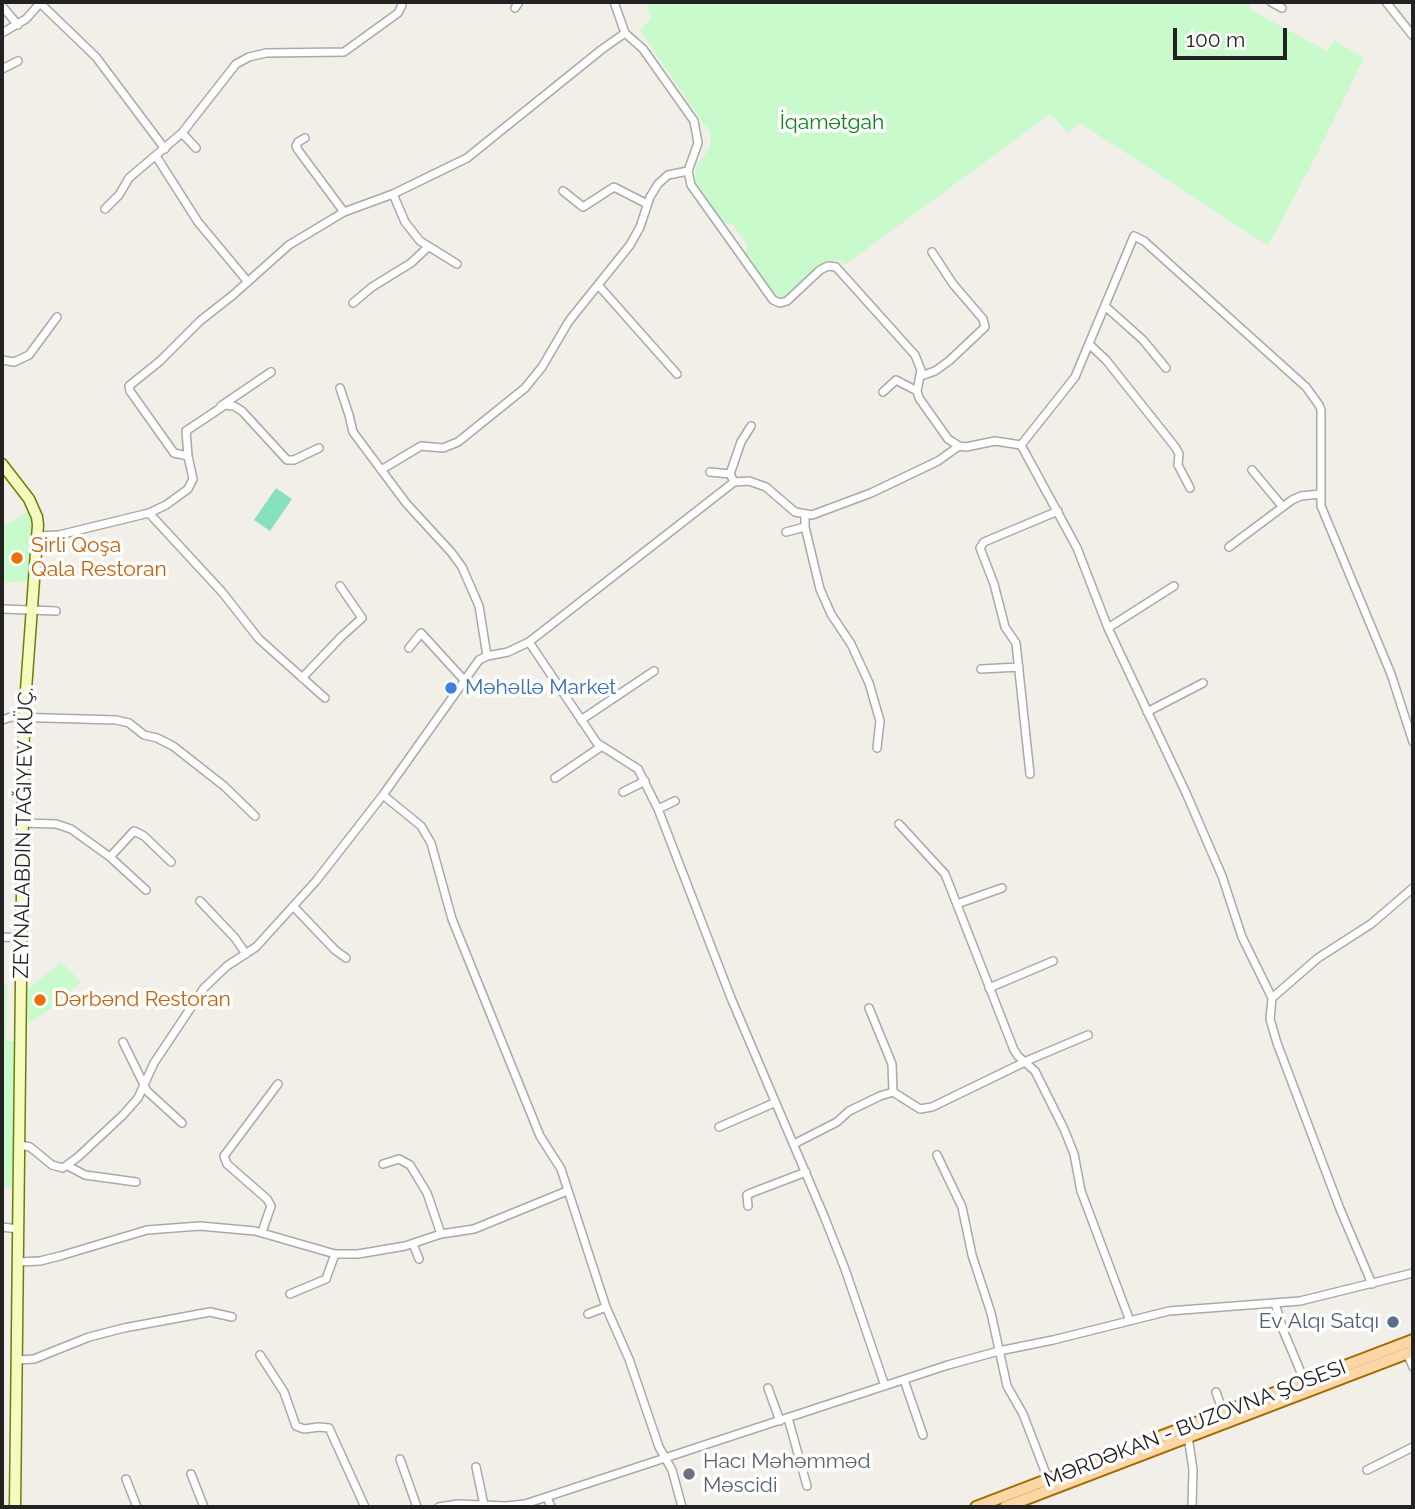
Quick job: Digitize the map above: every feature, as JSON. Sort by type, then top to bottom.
[{"type":"main road","name":"MƏRDƏKAN - BUZOVNA ŞOSESI","points":[[976,1507],[1413,1340]]},
{"type":"main road","name":"MƏRDƏKAN - BUZOVNA ŞOSESI","points":[[1005,1507],[1410,1352]]},
{"type":"street","points":[[105,209],[119,195],[129,178],[182,133],[231,69],[242,61],[266,53],[344,52],[398,13],[401,2]]},
{"type":"street","points":[[614,2],[625,33],[643,49],[694,121],[698,135],[697,148],[688,171],[689,180],[773,300],[787,302],[820,270],[828,266],[836,267],[915,355],[921,376],[917,391],[924,408],[948,439],[959,446],[995,441],[1021,445]]},
{"type":"street","points":[[1271,2],[1282,8]]},
{"type":"street","points":[[1386,2],[1413,36]]},
{"type":"street","points":[[2,33],[18,25],[41,3],[96,57],[165,149]]},
{"type":"street","points":[[2,5],[18,25]]},
{"type":"street","points":[[188,456],[174,453],[129,386],[289,244],[344,212],[393,194],[476,152],[625,33]]},
{"type":"street","points":[[2,69],[18,61]]},
{"type":"street","points":[[182,133],[196,148]]},
{"type":"street","points":[[305,138],[298,142],[298,150],[344,212]]},
{"type":"street","points":[[156,156],[198,222],[248,282]]},
{"type":"street","points":[[381,470],[421,446],[443,448],[458,442],[498,407],[519,393],[542,367],[569,321],[599,286],[636,235],[647,204],[663,178],[673,173],[688,171]]},
{"type":"street","points":[[563,191],[583,207],[614,187],[647,204]]},
{"type":"street","points":[[393,194],[405,222],[428,247],[457,264]]},
{"type":"street","points":[[1021,445],[1068,387],[1090,345],[1134,236],[1144,241],[1315,397],[1321,410],[1321,506],[1391,674],[1413,742]]},
{"type":"street","points":[[353,303],[372,287],[411,263],[428,247]]},
{"type":"street","points":[[921,376],[935,371],[949,361],[985,327],[983,319],[953,284],[932,252]]},
{"type":"street","points":[[599,286],[677,374]]},
{"type":"street","points":[[1105,306],[1143,340],[1166,368]]},
{"type":"street","points":[[2,360],[14,362],[29,355],[57,317]]},
{"type":"street","points":[[1090,345],[1106,360],[1176,448],[1179,454],[1178,465],[1190,488]]},
{"type":"street","points":[[37,536],[59,535],[149,513],[166,505],[191,485],[186,431],[271,372]]},
{"type":"street","points":[[883,392],[896,380],[917,391]]},
{"type":"street","points":[[340,388],[353,432],[406,503],[462,567],[479,606],[487,656]]},
{"type":"street","points":[[221,407],[234,406],[242,411],[287,460],[294,460],[319,448]]},
{"type":"street","points":[[68,1166],[138,1098],[154,1063],[204,988],[227,966],[263,940],[293,906],[383,795],[478,660],[508,652],[529,642],[732,478],[741,442],[751,426]]},
{"type":"street","points":[[1021,445],[1084,563],[1108,628],[1186,793],[1228,892],[1242,937],[1272,998],[1270,1019],[1277,1043],[1340,1209],[1372,1284]]},
{"type":"street","points":[[710,472],[766,487],[795,512],[805,516],[871,493],[938,461],[959,446]]},
{"type":"street","points":[[2,464],[34,508],[37,536],[24,717],[15,1507]]},
{"type":"street","points":[[1252,470],[1282,506]]},
{"type":"street","points":[[1229,547],[1282,506],[1301,496],[1320,494]]},
{"type":"street","points":[[1030,775],[1016,643],[1005,627],[994,584],[980,548],[985,542],[1058,511]]},
{"type":"street","points":[[149,513],[222,592],[259,639],[325,698]]},
{"type":"street","points":[[805,516],[805,527],[820,589],[869,683],[880,721],[877,748]]},
{"type":"street","points":[[786,532],[805,527]]},
{"type":"street","points":[[302,678],[362,618],[340,586]]},
{"type":"street","points":[[1108,628],[1174,586]]},
{"type":"street","points":[[2,609],[56,611]]},
{"type":"street","points":[[409,648],[421,633],[464,680]]},
{"type":"street","points":[[529,642],[581,720],[602,746],[638,769],[645,780],[731,998],[845,1269],[885,1386]]},
{"type":"street","points":[[981,669],[1018,667]]},
{"type":"street","points":[[581,720],[654,671]]},
{"type":"street","points":[[1147,712],[1203,683]]},
{"type":"street","points":[[1405,715],[1413,712]]},
{"type":"street","points":[[2,720],[24,717],[116,720],[129,723],[144,735],[173,746],[224,786],[255,816]]},
{"type":"street","points":[[555,778],[602,746]]},
{"type":"street","points":[[623,792],[645,780]]},
{"type":"street","points":[[383,795],[421,826],[431,843],[452,919],[540,1136],[559,1164],[606,1307],[629,1359],[657,1442],[672,1470],[682,1507]]},
{"type":"street","points":[[658,809],[675,801]]},
{"type":"street","points":[[23,823],[63,826],[110,857],[146,890]]},
{"type":"street","points":[[899,824],[917,846],[942,868],[1014,1049],[1024,1063],[1035,1071],[1064,1129],[1074,1154],[1081,1191],[1130,1321]]},
{"type":"street","points":[[110,857],[134,831],[144,836],[171,862]]},
{"type":"street","points":[[957,904],[1002,888]]},
{"type":"street","points":[[1272,998],[1318,958],[1371,924],[1413,888]]},
{"type":"street","points":[[200,901],[240,943],[246,954]]},
{"type":"street","points":[[293,906],[346,958]]},
{"type":"street","points":[[2,937],[22,938]]},
{"type":"street","points":[[989,988],[1052,961]]},
{"type":"street","points":[[869,1008],[892,1064],[895,1081],[893,1092]]},
{"type":"street","points":[[893,1092],[920,1109],[932,1108],[1088,1035]]},
{"type":"street","points":[[123,1042],[143,1086],[182,1123]]},
{"type":"street","points":[[261,1232],[271,1206],[227,1164],[224,1156],[278,1084]]},
{"type":"street","points":[[794,1144],[838,1122],[849,1111],[893,1092]]},
{"type":"street","points":[[719,1127],[774,1102]]},
{"type":"street","points":[[20,1145],[34,1149],[55,1167],[68,1166],[85,1175],[136,1182]]},
{"type":"street","points":[[937,1155],[962,1208],[972,1255],[991,1313],[1007,1387],[1023,1414],[1048,1479]]},
{"type":"street","points":[[383,1164],[399,1158],[410,1164],[427,1193],[441,1234]]},
{"type":"street","points":[[748,1206],[747,1195],[806,1172]]},
{"type":"street","points":[[18,1262],[40,1261],[131,1233],[162,1228],[214,1226],[261,1232],[335,1254],[358,1254],[474,1229],[567,1191]]},
{"type":"street","points":[[2,1227],[18,1228]]},
{"type":"street","points":[[413,1244],[419,1259]]},
{"type":"street","points":[[290,1294],[326,1279],[335,1254]]},
{"type":"street","points":[[439,1507],[458,1504],[517,1506],[999,1351],[1180,1310],[1326,1296],[1413,1273]]},
{"type":"street","points":[[1275,1303],[1278,1319],[1305,1382]]},
{"type":"street","points":[[588,1314],[606,1307]]},
{"type":"street","points":[[17,1360],[40,1357],[89,1337],[124,1328],[210,1312],[232,1317]]},
{"type":"street","points":[[1410,1352],[1413,1367]]},
{"type":"street","points":[[260,1355],[284,1392],[296,1426],[304,1429],[329,1428],[365,1507]]},
{"type":"street","points":[[904,1380],[923,1435]]},
{"type":"street","points":[[768,1388],[784,1419],[807,1486]]},
{"type":"street","points":[[1216,1392],[1223,1412]]},
{"type":"street","points":[[1188,1437],[1192,1463],[1192,1507]]},
{"type":"street","points":[[1367,1470],[1413,1447]]},
{"type":"street","points":[[400,1459],[417,1507]]},
{"type":"street","points":[[476,1467],[484,1505]]},
{"type":"street","points":[[191,1474],[204,1507]]},
{"type":"street","points":[[126,1479],[137,1507]]},
{"type":"street","points":[[547,1497],[551,1507]]},
{"type":"green space","name":"İqamətgah","points":[[646,2],[1248,2],[1251,10],[1327,51],[1334,40],[1364,58],[1268,246],[1080,123],[1068,133],[1050,114],[845,265],[840,261],[827,260],[782,299],[778,299],[745,253],[748,246],[732,224],[724,224],[695,181],[696,167],[710,147],[711,134],[640,31],[651,17]]},
{"type":"green space","points":[[276,488],[292,499],[270,531],[254,520]]},
{"type":"green space","points":[[28,512],[32,526],[28,581],[2,583],[2,527]]},
{"type":"green space","points":[[61,962],[81,982],[28,1024],[28,989]]},
{"type":"green space","points":[[7,983],[6,1041],[16,1041],[14,1186],[2,1188],[2,986]]},
{"type":"place","name":"Sirli Qoşa Qala Restoran","points":[[17,558]]},
{"type":"place","name":"Məhəllə Market","points":[[451,688]]},
{"type":"place","name":"Dərbənd Restoran","points":[[40,1000]]},
{"type":"place","name":"Ev Alqı Satqı","points":[[1393,1322]]},
{"type":"place","name":"Hacı Məhəmməd Məscidi","points":[[689,1474]]}]
